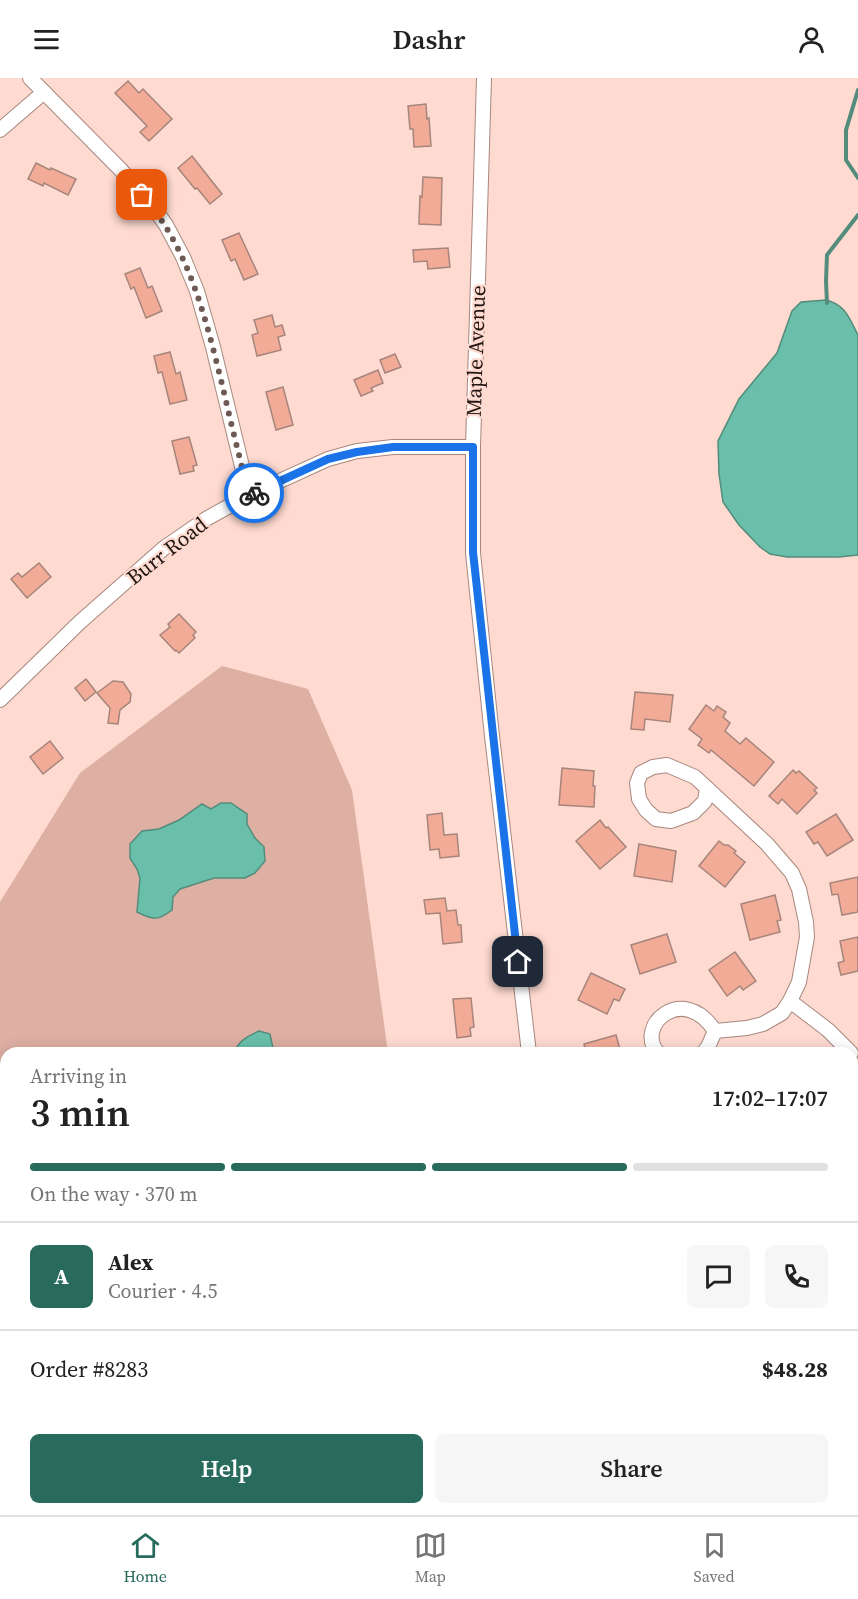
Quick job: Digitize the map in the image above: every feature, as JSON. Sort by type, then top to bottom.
[{"type":"street","points":[[30,78],[121,170],[153,207],[166,225],[183,257],[197,291],[213,347],[249,495]]},
{"type":"street","name":"Maple Avenue","points":[[484,78],[473,447],[473,552],[528,1047]]},
{"type":"street","points":[[0,130],[44,92]]},
{"type":"street","name":"Burr Road","points":[[0,700],[80,622],[165,548],[206,519],[249,495],[328,459],[357,452],[393,447],[473,447]]},
{"type":"street","points":[[707,788],[705,801],[693,813],[671,821],[656,819],[646,810],[639,799],[637,783],[641,773],[653,767],[667,765],[695,777],[707,788],[767,843],[792,873],[804,905],[807,937],[799,982],[782,1013],[763,1024],[715,1031]]},
{"type":"street","points":[[790,1001],[828,1030],[846,1047]]},
{"type":"street","points":[[654,1047],[651,1037],[655,1025],[662,1015],[672,1009],[685,1009],[697,1014],[715,1031]]},
{"type":"street","points":[[708,1047],[715,1031]]},
{"type":"shaded area","points":[[222,666],[308,689],[352,790],[387,1047],[0,1047],[0,902],[80,773]]},
{"type":"water","points":[[826,300],[843,309],[858,335],[858,555],[787,557],[770,554],[739,525],[723,502],[718,441],[739,399],[777,353],[792,311],[801,302]]},
{"type":"water","points":[[221,803],[231,803],[247,814],[247,824],[255,838],[264,847],[265,861],[255,873],[245,878],[214,878],[180,889],[173,897],[172,910],[159,918],[147,917],[137,912],[140,878],[130,858],[130,844],[142,831],[159,829],[179,820],[202,804],[211,809]]},
{"type":"water","points":[[259,1031],[270,1034],[273,1047],[237,1047],[247,1037]]},
{"type":"building","points":[[128,81],[139,93],[143,89],[172,119],[149,141],[140,132],[147,126],[115,93]]},
{"type":"building","points":[[426,104],[431,146],[414,147],[408,106]]},
{"type":"building","points":[[192,156],[222,194],[210,204],[178,168]]},
{"type":"building","points":[[36,163],[76,179],[68,195],[44,183],[43,186],[28,179]]},
{"type":"building","points":[[423,177],[442,178],[441,225],[419,224]]},
{"type":"building","points":[[239,233],[258,274],[244,280],[235,259],[231,261],[222,240]]},
{"type":"building","points":[[448,248],[450,267],[428,269],[427,261],[414,262],[413,250]]},
{"type":"building","points":[[140,268],[148,288],[152,286],[162,311],[146,318],[134,287],[131,289],[125,274]]},
{"type":"building","points":[[272,315],[275,327],[282,325],[285,335],[278,337],[281,350],[257,356],[252,335],[258,333],[254,320]]},
{"type":"building","points":[[170,352],[176,374],[180,372],[187,400],[170,404],[162,372],[158,373],[154,356]]},
{"type":"building","points":[[395,354],[401,367],[385,373],[380,360]]},
{"type":"building","points":[[378,370],[383,383],[371,388],[373,391],[361,396],[354,380]]},
{"type":"building","points":[[283,387],[293,425],[276,430],[266,392]]},
{"type":"building","points":[[189,437],[197,465],[193,466],[194,471],[180,474],[172,441]]},
{"type":"building","points":[[39,563],[51,577],[27,598],[11,579],[18,573],[22,577]]},
{"type":"building","points":[[179,614],[196,632],[193,635],[195,638],[179,653],[160,635],[170,627],[168,624]]},
{"type":"building","points":[[86,679],[96,692],[85,701],[75,688]]},
{"type":"building","points":[[113,681],[123,682],[131,694],[130,702],[120,710],[118,724],[108,723],[110,708],[97,693]]},
{"type":"building","points":[[635,692],[673,695],[670,722],[645,719],[644,730],[631,729]]},
{"type":"building","points":[[706,705],[714,711],[717,706],[726,712],[723,717],[730,723],[725,731],[740,744],[746,738],[774,762],[754,786],[711,750],[709,753],[698,745],[702,739],[689,729]]},
{"type":"building","points":[[50,741],[63,758],[43,774],[30,757]]},
{"type":"building","points":[[562,768],[594,771],[594,807],[559,805]]},
{"type":"building","points":[[793,770],[796,773],[799,771],[817,788],[814,790],[817,793],[797,814],[782,799],[778,804],[769,796]]},
{"type":"building","points":[[442,813],[444,835],[457,834],[459,856],[440,858],[439,849],[430,850],[427,815]]},
{"type":"building","points":[[836,814],[853,840],[827,856],[818,842],[814,844],[806,832]]},
{"type":"building","points":[[600,820],[626,847],[600,869],[576,841]]},
{"type":"building","points":[[719,841],[736,851],[734,853],[745,862],[725,887],[699,866]]},
{"type":"building","points":[[639,844],[676,851],[672,882],[634,876]]},
{"type":"building","points":[[858,877],[858,912],[842,915],[838,894],[832,895],[830,883]]},
{"type":"building","points":[[775,895],[781,920],[777,921],[780,932],[750,940],[741,904]]},
{"type":"building","points":[[445,898],[447,911],[456,910],[458,925],[461,925],[462,942],[443,944],[440,913],[426,914],[424,900]]},
{"type":"building","points":[[667,934],[676,962],[640,974],[631,945]]},
{"type":"building","points":[[858,937],[858,971],[841,975],[838,963],[844,961],[840,941]]},
{"type":"building","points":[[735,952],[756,981],[743,990],[740,986],[727,996],[709,970]]},
{"type":"building","points":[[591,973],[625,989],[619,1001],[614,999],[607,1014],[578,1000]]},
{"type":"building","points":[[471,998],[474,1027],[470,1028],[471,1036],[457,1038],[453,999]]},
{"type":"building","points":[[616,1035],[619,1047],[585,1047],[584,1044]]},
{"type":"waterway","points":[[858,90],[846,130],[846,160],[858,178]]},
{"type":"waterway","points":[[827,303],[827,255],[858,215]]},
{"type":"way so far","points":[[142,195],[166,225],[197,291],[249,495],[254,493]]},
{"type":"route","points":[[254,493],[328,459],[357,452],[393,447],[473,447],[473,552],[518,962]]}]
